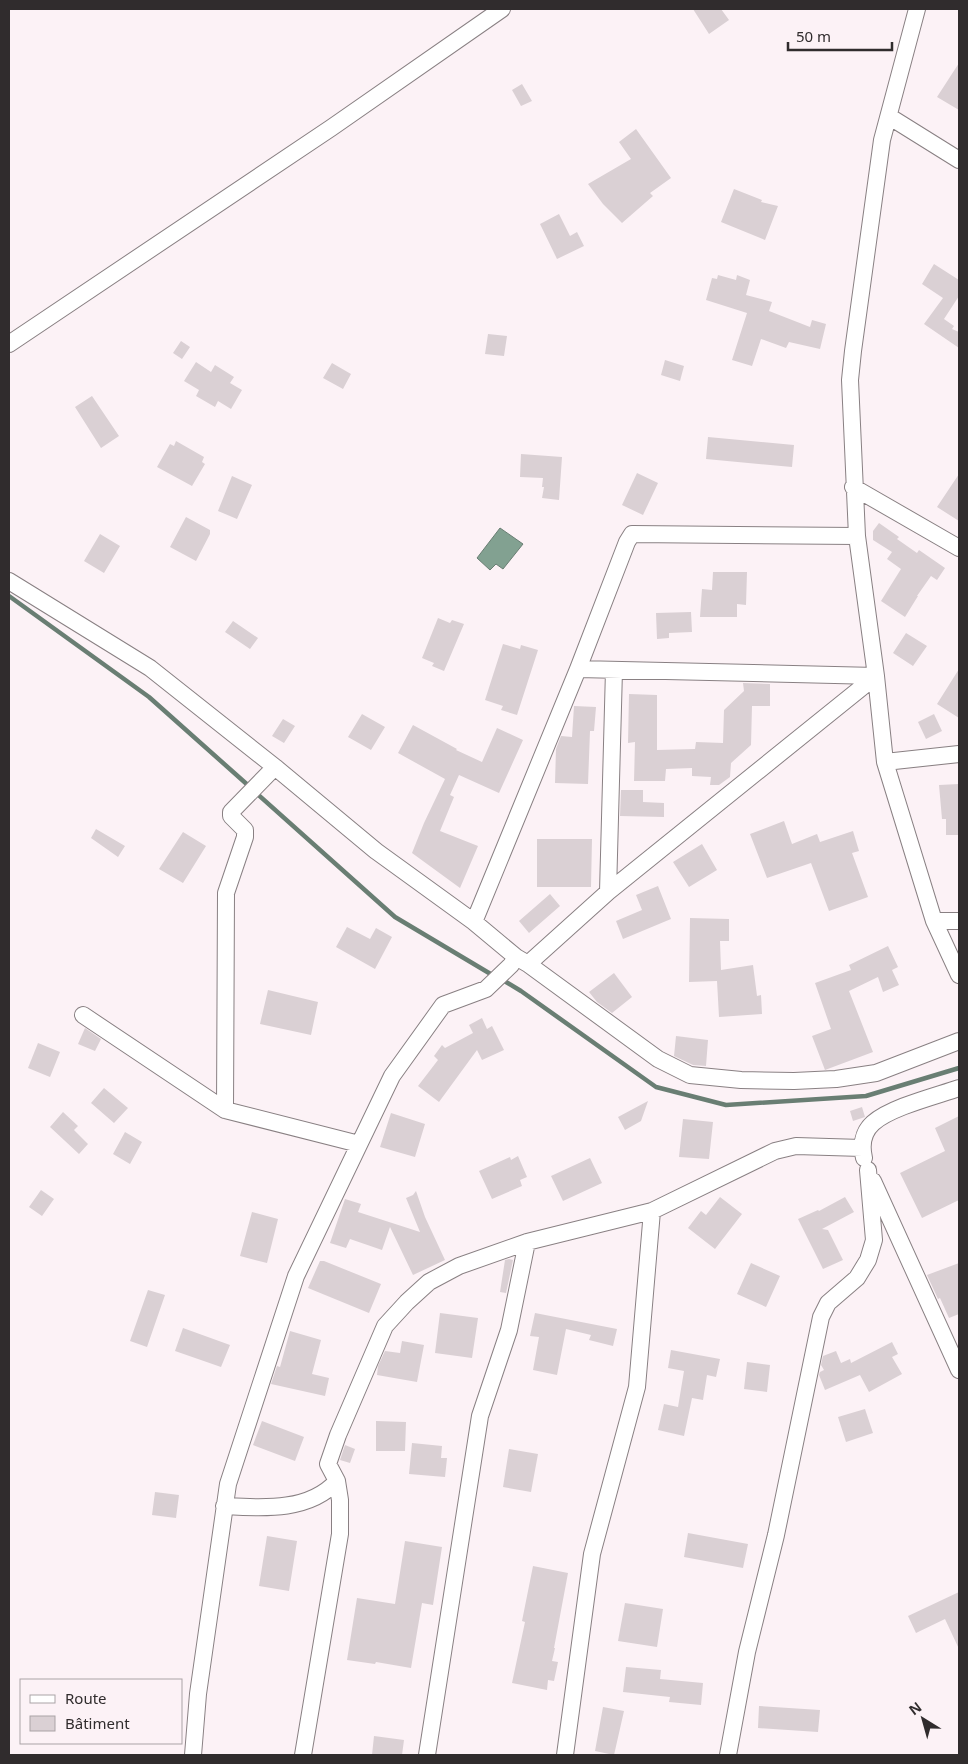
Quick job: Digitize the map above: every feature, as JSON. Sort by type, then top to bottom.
[{"type":"street","points":[[9,344],[331,128],[502,9]]},
{"type":"street","points":[[917,9],[890,117],[882,140],[850,380],[853,487],[856,536],[876,676],[885,762],[934,921],[959,975]]},
{"type":"street","points":[[890,117],[959,160]]},
{"type":"street","points":[[853,487],[959,548]]},
{"type":"street","points":[[474,922],[578,669],[627,542],[632,534],[856,536]]},
{"type":"street","points":[[9,581],[150,668],[269,772],[474,922],[518,962],[658,1059],[690,1075],[741,1080],[794,1081],[836,1079],[876,1073],[959,1041]]},
{"type":"street","points":[[578,669],[876,676]]},
{"type":"street","points":[[608,892],[614,670]]},
{"type":"street","points":[[193,1755],[198,1694],[228,1484],[296,1276],[392,1076],[442,1005],[486,989],[876,676]]},
{"type":"street","points":[[885,762],[959,754]]},
{"type":"street","points":[[225,1110],[226,893],[245,837],[245,830],[231,816],[231,812],[269,772]]},
{"type":"street","points":[[934,921],[959,921]]},
{"type":"street","points":[[83,1015],[225,1110],[359,1144]]},
{"type":"street","points":[[959,1088],[892,1111],[873,1123],[865,1134],[862,1148],[868,1170],[959,1370]]},
{"type":"street","points":[[303,1755],[340,1534],[337,1481],[328,1464],[338,1435],[385,1326],[407,1302],[430,1282],[459,1266],[527,1242],[652,1211],[775,1151],[796,1146],[862,1148]]},
{"type":"street","points":[[728,1755],[748,1652],[776,1535],[821,1317],[828,1304],[857,1278],[868,1260],[874,1240],[868,1170]]},
{"type":"street","points":[[565,1755],[592,1554],[637,1387],[652,1211]]},
{"type":"street","points":[[427,1755],[480,1416],[509,1330],[527,1242]]},
{"type":"street","points":[[224,1506],[257,1508],[292,1506],[329,1490],[337,1481]]},
{"type":"shaded area","points":[[500,528],[523,544],[503,569],[496,564],[490,570],[477,558]]},
{"type":"building","points":[[693,9],[721,9],[729,20],[709,34]]},
{"type":"building","points":[[959,63],[959,110],[937,97]]},
{"type":"building","points":[[522,84],[532,101],[521,106],[512,90]]},
{"type":"building","points":[[636,129],[671,178],[650,193],[653,196],[622,223],[603,204],[588,184],[631,159],[619,142]]},
{"type":"building","points":[[734,189],[762,200],[761,202],[778,206],[765,240],[721,222]]},
{"type":"building","points":[[559,214],[570,236],[577,232],[584,246],[557,259],[540,224]]},
{"type":"building","points":[[934,264],[959,280],[959,296],[944,319],[954,326],[952,329],[959,332],[959,348],[924,324],[943,298],[922,284]]},
{"type":"building","points":[[718,275],[736,280],[737,275],[750,280],[746,295],[772,302],[769,311],[810,327],[812,320],[826,324],[820,349],[789,342],[786,348],[761,339],[752,366],[732,360],[747,313],[706,300],[712,278],[717,279]]},
{"type":"building","points":[[488,334],[507,336],[504,356],[485,354]]},
{"type":"building","points":[[181,341],[190,347],[182,359],[173,353]]},
{"type":"building","points":[[665,360],[684,366],[680,381],[661,375]]},
{"type":"building","points":[[196,362],[211,372],[215,365],[234,377],[230,383],[242,390],[231,409],[218,401],[215,407],[196,396],[199,390],[184,381]]},
{"type":"building","points":[[332,363],[351,374],[343,389],[323,378]]},
{"type":"building","points":[[92,396],[119,436],[101,448],[75,407]]},
{"type":"building","points":[[708,437],[794,445],[792,467],[706,459]]},
{"type":"building","points":[[176,441],[204,457],[202,462],[205,464],[192,486],[157,467],[170,444],[174,446]]},
{"type":"building","points":[[521,454],[562,457],[559,500],[542,498],[543,478],[520,477]]},
{"type":"building","points":[[637,473],[658,483],[643,515],[622,505]]},
{"type":"building","points":[[959,474],[959,521],[937,507]]},
{"type":"building","points":[[232,476],[252,485],[237,519],[218,511]]},
{"type":"building","points":[[186,517],[210,530],[210,534],[196,561],[170,547]]},
{"type":"building","points":[[879,523],[917,553],[919,550],[945,568],[937,580],[931,576],[905,617],[881,601],[901,569],[887,559],[892,552],[873,540],[873,531]]},
{"type":"building","points":[[100,534],[120,546],[104,573],[84,561]]},
{"type":"building","points":[[713,572],[747,572],[746,605],[737,604],[737,617],[700,617],[702,589],[712,590]]},
{"type":"building","points":[[691,612],[692,632],[669,633],[669,638],[657,639],[656,613]]},
{"type":"building","points":[[438,618],[450,623],[452,620],[464,624],[444,671],[432,666],[434,663],[422,658]]},
{"type":"building","points":[[233,621],[258,638],[250,649],[225,632]]},
{"type":"building","points":[[906,633],[927,646],[913,666],[893,653]]},
{"type":"building","points":[[503,644],[520,649],[521,645],[538,650],[517,715],[501,710],[503,706],[485,700]]},
{"type":"building","points":[[959,669],[959,718],[937,704]]},
{"type":"building","points":[[743,683],[770,684],[770,706],[752,706],[751,745],[731,763],[730,777],[719,785],[710,785],[711,777],[692,776],[692,768],[666,769],[665,781],[634,781],[635,742],[628,743],[629,694],[657,695],[657,750],[695,749],[696,742],[723,743],[724,710],[744,691]]},
{"type":"building","points":[[574,706],[596,707],[594,731],[590,731],[588,784],[555,783],[556,749],[561,736],[572,737]]},
{"type":"building","points":[[362,714],[385,727],[371,750],[348,737]]},
{"type":"building","points":[[934,714],[942,731],[926,739],[918,722]]},
{"type":"building","points":[[283,719],[295,726],[284,743],[272,736]]},
{"type":"building","points":[[413,725],[456,750],[482,762],[497,728],[523,740],[499,793],[459,775],[450,795],[454,797],[440,831],[478,846],[460,888],[412,853],[445,779],[398,753]]},
{"type":"building","points":[[959,784],[959,835],[946,835],[946,819],[942,819],[939,785]]},
{"type":"building","points":[[621,790],[643,790],[643,802],[664,803],[664,817],[620,816]]},
{"type":"building","points":[[784,821],[792,844],[817,834],[820,842],[853,831],[859,851],[852,853],[868,897],[829,911],[811,863],[767,878],[750,834]]},
{"type":"building","points":[[96,829],[125,846],[118,857],[91,838]]},
{"type":"building","points":[[183,832],[206,846],[183,883],[159,869]]},
{"type":"building","points":[[537,839],[592,839],[591,887],[537,887]]},
{"type":"building","points":[[702,844],[717,870],[689,887],[673,862]]},
{"type":"building","points":[[658,886],[671,919],[623,939],[616,921],[642,910],[636,895]]},
{"type":"building","points":[[550,894],[560,906],[529,933],[519,921]]},
{"type":"building","points":[[690,918],[729,919],[729,941],[720,941],[721,970],[753,965],[757,996],[761,995],[762,1014],[719,1017],[717,981],[689,982]]},
{"type":"building","points":[[347,927],[370,939],[376,928],[392,937],[375,969],[336,947]]},
{"type":"building","points":[[888,946],[898,967],[892,970],[899,985],[883,992],[878,977],[849,991],[873,1052],[825,1070],[812,1036],[831,1029],[815,983],[851,970],[849,965]]},
{"type":"building","points":[[614,973],[632,997],[612,1013],[597,1002],[589,992]]},
{"type":"building","points":[[268,990],[318,1002],[311,1035],[260,1024]]},
{"type":"building","points":[[482,1018],[487,1029],[492,1026],[504,1050],[482,1060],[477,1050],[439,1102],[418,1086],[438,1060],[434,1056],[442,1045],[445,1048],[473,1033],[469,1025]]},
{"type":"building","points":[[85,1028],[101,1039],[95,1051],[78,1044]]},
{"type":"building","points":[[676,1036],[708,1040],[706,1066],[693,1065],[674,1056]]},
{"type":"building","points":[[38,1043],[60,1052],[50,1077],[28,1068]]},
{"type":"building","points":[[104,1088],[128,1108],[114,1123],[91,1103]]},
{"type":"building","points":[[648,1101],[641,1121],[625,1130],[618,1117]]},
{"type":"building","points":[[862,1107],[865,1117],[853,1121],[850,1111]]},
{"type":"building","points":[[63,1112],[78,1126],[74,1130],[88,1144],[79,1154],[50,1127]]},
{"type":"building","points":[[391,1113],[425,1124],[415,1157],[380,1147]]},
{"type":"building","points":[[959,1116],[959,1200],[922,1218],[900,1173],[945,1151],[935,1128]]},
{"type":"building","points":[[683,1119],[713,1122],[709,1159],[679,1157]]},
{"type":"building","points":[[125,1132],[142,1142],[130,1164],[113,1154]]},
{"type":"building","points":[[518,1156],[527,1177],[520,1180],[522,1186],[492,1199],[479,1171],[510,1157],[511,1160]]},
{"type":"building","points":[[590,1158],[602,1183],[563,1201],[551,1176]]},
{"type":"building","points":[[41,1190],[54,1199],[42,1216],[29,1207]]},
{"type":"building","points":[[416,1191],[425,1217],[445,1260],[413,1275],[390,1227],[382,1250],[350,1239],[346,1248],[330,1243],[345,1199],[361,1204],[358,1212],[420,1232],[406,1198],[413,1195]]},
{"type":"building","points":[[720,1197],[742,1214],[715,1249],[688,1228],[701,1211],[706,1215]]},
{"type":"building","points":[[845,1197],[854,1212],[822,1229],[828,1230],[843,1260],[823,1269],[798,1219],[819,1211]]},
{"type":"building","points":[[252,1212],[278,1219],[267,1263],[240,1256]]},
{"type":"building","points":[[505,1260],[513,1260],[506,1293],[500,1292]]},
{"type":"building","points":[[320,1261],[381,1284],[369,1313],[308,1288]]},
{"type":"building","points":[[751,1263],[780,1276],[766,1307],[737,1294]]},
{"type":"building","points":[[959,1263],[959,1314],[949,1318],[927,1275]]},
{"type":"building","points":[[148,1290],[165,1295],[147,1347],[130,1341]]},
{"type":"building","points":[[440,1313],[478,1318],[472,1358],[435,1353]]},
{"type":"building","points":[[535,1313],[617,1329],[613,1346],[589,1340],[591,1335],[566,1329],[557,1375],[533,1370],[539,1337],[530,1336]]},
{"type":"building","points":[[183,1328],[230,1345],[221,1367],[175,1351]]},
{"type":"building","points":[[290,1331],[321,1340],[312,1374],[329,1378],[325,1396],[271,1384],[277,1366],[280,1367]]},
{"type":"building","points":[[402,1341],[424,1345],[417,1382],[377,1375],[378,1366],[385,1351],[400,1353]]},
{"type":"building","points":[[892,1342],[898,1354],[892,1357],[902,1374],[869,1392],[860,1375],[825,1390],[819,1375],[824,1370],[821,1365],[823,1356],[836,1351],[841,1363],[850,1359],[851,1363]]},
{"type":"building","points":[[671,1350],[720,1359],[716,1377],[707,1375],[703,1400],[692,1398],[684,1436],[658,1430],[664,1404],[678,1407],[684,1371],[668,1368]]},
{"type":"building","points":[[747,1362],[770,1365],[767,1392],[744,1389]]},
{"type":"building","points":[[865,1409],[873,1433],[846,1442],[838,1417]]},
{"type":"building","points":[[262,1421],[304,1437],[295,1461],[253,1445]]},
{"type":"building","points":[[376,1421],[406,1422],[405,1451],[376,1451]]},
{"type":"building","points":[[412,1443],[442,1446],[441,1458],[447,1458],[445,1477],[409,1474]]},
{"type":"building","points":[[345,1445],[355,1449],[350,1463],[340,1460]]},
{"type":"building","points":[[509,1449],[538,1454],[531,1492],[503,1487]]},
{"type":"building","points":[[155,1492],[179,1495],[176,1518],[152,1515]]},
{"type":"building","points":[[688,1533],[748,1544],[743,1568],[684,1557]]},
{"type":"building","points":[[267,1536],[297,1541],[289,1591],[259,1586]]},
{"type":"building","points":[[405,1541],[442,1547],[433,1605],[422,1603],[411,1668],[376,1662],[375,1664],[347,1660],[357,1598],[395,1604]]},
{"type":"building","points":[[533,1566],[568,1573],[552,1661],[558,1662],[554,1681],[548,1680],[547,1690],[512,1683],[525,1622],[522,1621]]},
{"type":"building","points":[[959,1592],[959,1649],[945,1619],[916,1633],[908,1616]]},
{"type":"building","points":[[625,1603],[663,1609],[657,1647],[618,1641]]},
{"type":"building","points":[[626,1667],[661,1670],[660,1679],[703,1683],[701,1705],[669,1702],[670,1697],[623,1692]]},
{"type":"building","points":[[759,1706],[820,1710],[818,1732],[758,1728]]},
{"type":"building","points":[[603,1707],[624,1711],[614,1755],[595,1751]]},
{"type":"building","points":[[374,1736],[404,1740],[402,1755],[372,1755]]},
{"type":"waterway","points":[[9,596],[149,697],[250,787]]},
{"type":"waterway","points":[[255,792],[395,917],[494,976]]},
{"type":"waterway","points":[[501,979],[521,991],[656,1087],[726,1105],[866,1096],[959,1068]]}]
